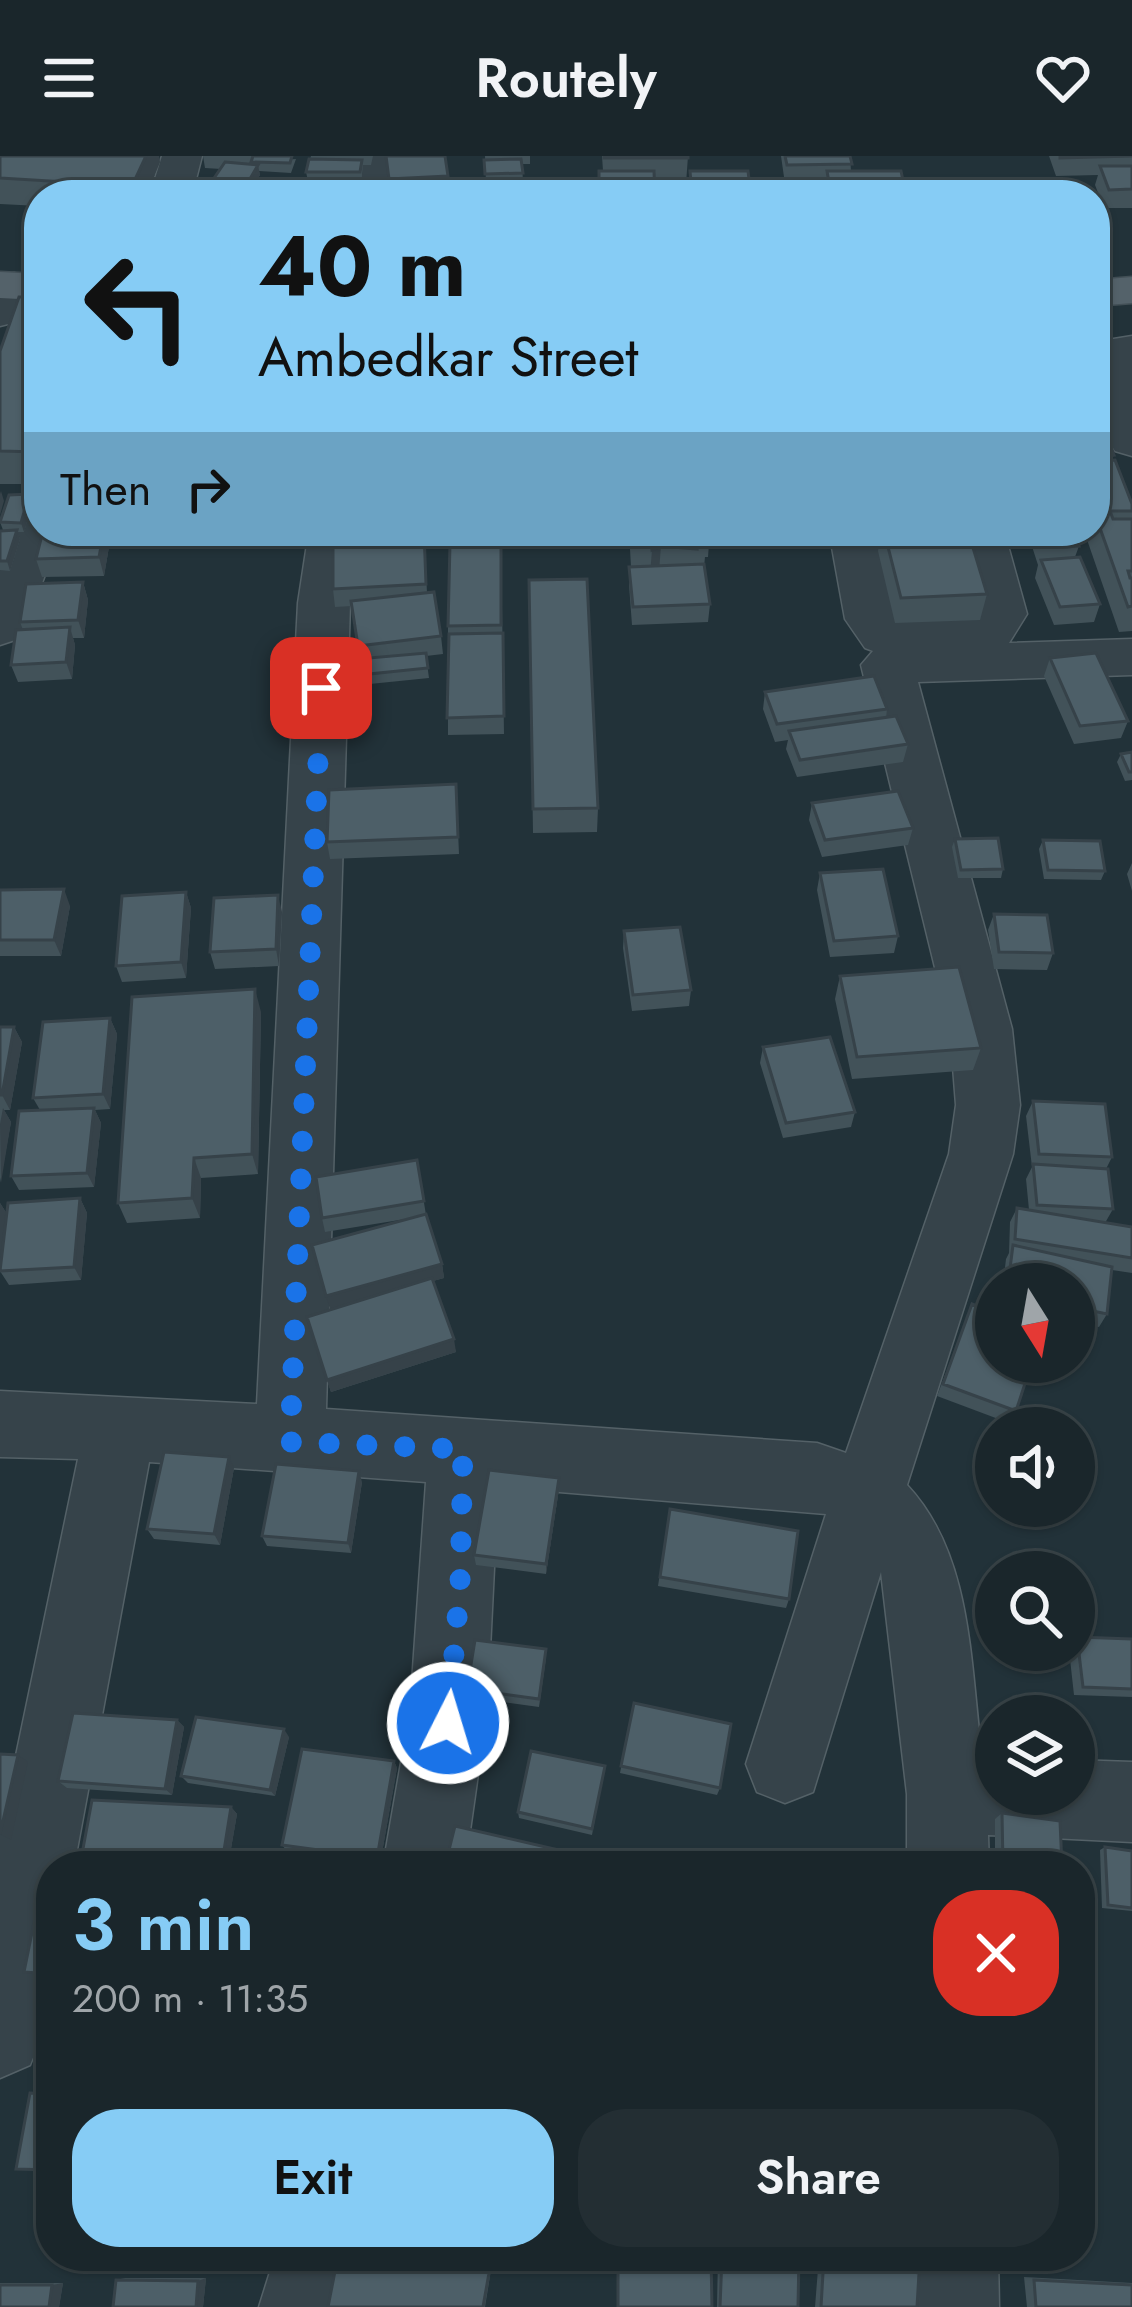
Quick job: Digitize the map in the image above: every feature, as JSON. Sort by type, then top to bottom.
[{"type":"street","points":[[0,360],[18,281]]},
{"type":"street","points":[[1110,376],[1132,441]]},
{"type":"street","points":[[1110,452],[1125,492]]},
{"type":"street","points":[[4,601],[24,508]]},
{"type":"street","points":[[290,1442],[323,625],[332,546]]},
{"type":"street","points":[[857,546],[871,620],[883,636],[956,638],[988,634],[1001,614],[983,546]]},
{"type":"street","points":[[1006,546],[1035,626]]},
{"type":"street","points":[[785,1764],[981,1154],[988,1106],[981,1029],[886,664],[1132,657]]},
{"type":"street","points":[[0,1424],[463,1449],[817,1478],[868,1495],[902,1532],[923,1583],[947,1830],[1132,1802]]},
{"type":"street","points":[[36,1851],[120,1427]]},
{"type":"street","points":[[427,1851],[445,1769],[460,1584],[463,1449]]},
{"type":"street","points":[[0,2035],[36,1853]]},
{"type":"street","points":[[305,2307],[316,2271]]},
{"type":"street","points":[[953,2271],[953,2307]]},
{"type":"building","points":[[0,156],[146,156],[135,180],[0,178]]},
{"type":"building","points":[[253,156],[292,156],[290,163],[251,162]]},
{"type":"building","points":[[386,156],[445,156],[448,176],[389,179]]},
{"type":"building","points":[[688,156],[688,158],[604,158]]},
{"type":"building","points":[[785,156],[850,156],[852,164],[787,165]]},
{"type":"building","points":[[309,159],[362,160],[360,172],[306,172]]},
{"type":"building","points":[[521,159],[523,173],[485,174],[484,160]]},
{"type":"building","points":[[225,162],[258,165],[249,180],[213,180]]},
{"type":"building","points":[[1100,166],[1132,166],[1132,189],[1110,190],[1110,180],[1105,180]]},
{"type":"building","points":[[599,171],[654,171],[654,180],[599,180]]},
{"type":"building","points":[[690,171],[748,171],[749,180],[691,180]]},
{"type":"building","points":[[827,171],[901,171],[903,180],[828,180]]},
{"type":"building","points":[[19,297],[24,297],[24,452],[0,451],[0,351]]},
{"type":"building","points":[[1110,460],[1115,460],[1132,511],[1110,511]]},
{"type":"building","points":[[24,494],[21,523],[0,522],[9,495]]},
{"type":"building","points":[[1110,511],[1113,519],[1132,519],[1132,571],[1128,571],[1132,606],[1128,607],[1106,546],[1110,546]]},
{"type":"building","points":[[17,530],[7,561],[0,561],[0,531]]},
{"type":"building","points":[[39,546],[101,546],[99,557],[36,559]]},
{"type":"building","points":[[333,546],[425,546],[426,584],[333,589]]},
{"type":"building","points":[[450,546],[501,546],[501,625],[448,626]]},
{"type":"building","points":[[888,546],[973,546],[987,594],[901,598]]},
{"type":"building","points":[[1080,557],[1100,604],[1060,607],[1041,560]]},
{"type":"building","points":[[704,564],[710,604],[633,607],[629,567]]},
{"type":"building","points":[[587,579],[598,808],[533,809],[529,580]]},
{"type":"building","points":[[83,582],[78,620],[20,622],[26,584]]},
{"type":"building","points":[[434,592],[441,636],[358,646],[351,601]]},
{"type":"building","points":[[70,627],[66,662],[11,665],[16,630]]},
{"type":"building","points":[[503,633],[504,716],[447,718],[449,634]]},
{"type":"building","points":[[426,653],[428,668],[359,675],[357,659]]},
{"type":"building","points":[[1096,653],[1128,721],[1080,726],[1050,658]]},
{"type":"building","points":[[874,676],[887,709],[777,724],[765,692]]},
{"type":"building","points":[[896,716],[908,744],[800,760],[789,731]]},
{"type":"building","points":[[1132,752],[1132,772],[1129,772],[1121,754]]},
{"type":"building","points":[[456,784],[458,837],[327,842],[329,790]]},
{"type":"building","points":[[898,791],[913,828],[825,840],[812,803]]},
{"type":"building","points":[[998,838],[1003,869],[961,870],[955,839]]},
{"type":"building","points":[[1043,840],[1100,841],[1105,871],[1048,870]]},
{"type":"building","points":[[883,869],[898,936],[834,941],[820,873]]},
{"type":"building","points":[[64,889],[54,940],[0,940],[0,890]]},
{"type":"building","points":[[186,892],[181,962],[116,966],[122,896]]},
{"type":"building","points":[[278,895],[276,949],[210,952],[214,898]]},
{"type":"building","points":[[994,914],[1047,915],[1053,953],[999,952]]},
{"type":"building","points":[[680,927],[691,990],[633,995],[624,931]]},
{"type":"building","points":[[959,967],[981,1048],[857,1057],[840,976]]},
{"type":"building","points":[[255,989],[252,1154],[194,1158],[192,1198],[118,1203],[132,997]]},
{"type":"building","points":[[110,1018],[103,1094],[33,1098],[43,1022]]},
{"type":"building","points":[[0,1027],[14,1027],[2,1095],[0,1095]]},
{"type":"building","points":[[830,1037],[855,1112],[786,1123],[763,1047]]},
{"type":"building","points":[[1033,1101],[1105,1104],[1112,1157],[1039,1154]]},
{"type":"building","points":[[94,1108],[87,1173],[11,1176],[19,1111]]},
{"type":"building","points":[[417,1160],[424,1201],[322,1218],[316,1177]]},
{"type":"building","points":[[1033,1164],[1108,1169],[1113,1209],[1037,1205]]},
{"type":"building","points":[[80,1198],[74,1267],[0,1271],[8,1203]]},
{"type":"building","points":[[1017,1208],[1132,1227],[1132,1258],[1015,1239]]},
{"type":"building","points":[[426,1214],[442,1264],[326,1296],[312,1245]]},
{"type":"building","points":[[1013,1245],[1094,1263],[1011,1263]]},
{"type":"building","points":[[1095,1263],[1112,1267],[1107,1314],[1095,1311]]},
{"type":"building","points":[[432,1278],[454,1339],[327,1380],[307,1317]]},
{"type":"building","points":[[975,1305],[975,1383],[1025,1383],[1017,1407],[943,1384]]},
{"type":"building","points":[[164,1452],[229,1457],[214,1534],[147,1529]]},
{"type":"building","points":[[276,1464],[359,1471],[348,1543],[262,1536]]},
{"type":"building","points":[[489,1470],[559,1478],[546,1564],[474,1555]]},
{"type":"building","points":[[670,1509],[798,1531],[789,1599],[660,1577]]},
{"type":"building","points":[[1095,1638],[1132,1639],[1132,1689],[1083,1687],[1081,1671],[1095,1671]]},
{"type":"building","points":[[475,1640],[546,1649],[539,1699],[467,1689]]},
{"type":"building","points":[[634,1703],[731,1724],[720,1788],[621,1766]]},
{"type":"building","points":[[73,1713],[177,1720],[165,1789],[58,1781]]},
{"type":"building","points":[[196,1717],[284,1729],[270,1790],[181,1776]]},
{"type":"building","points":[[302,1749],[394,1761],[378,1851],[282,1845]]},
{"type":"building","points":[[531,1751],[605,1766],[592,1829],[518,1812]]},
{"type":"building","points":[[0,1754],[18,1755],[0,1834]]},
{"type":"building","points":[[92,1800],[231,1807],[224,1851],[83,1851]]},
{"type":"building","points":[[1002,1815],[1060,1821],[1061,1851],[1003,1851]]},
{"type":"building","points":[[455,1826],[563,1851],[449,1851]]},
{"type":"building","points":[[1105,1847],[1132,1851],[1132,1908],[1108,1905]]},
{"type":"building","points":[[36,1913],[36,1973],[24,1972]]},
{"type":"building","points":[[30,2093],[36,2093],[36,2170],[16,2169]]},
{"type":"building","points":[[335,2271],[489,2273],[483,2307],[328,2307]]},
{"type":"building","points":[[618,2271],[711,2271],[712,2307],[618,2307]]},
{"type":"building","points":[[721,2271],[799,2271],[798,2307],[720,2307]]},
{"type":"building","points":[[823,2271],[919,2273],[917,2307],[821,2307]]},
{"type":"building","points":[[116,2280],[198,2281],[196,2307],[113,2307]]},
{"type":"building","points":[[1034,2280],[1132,2285],[1132,2307],[1036,2307]]},
{"type":"building","points":[[0,2285],[52,2285],[49,2307],[0,2307]]},
{"type":"route","points":[[321,688],[290,1442],[463,1449],[460,1584],[448,1723]]}]
